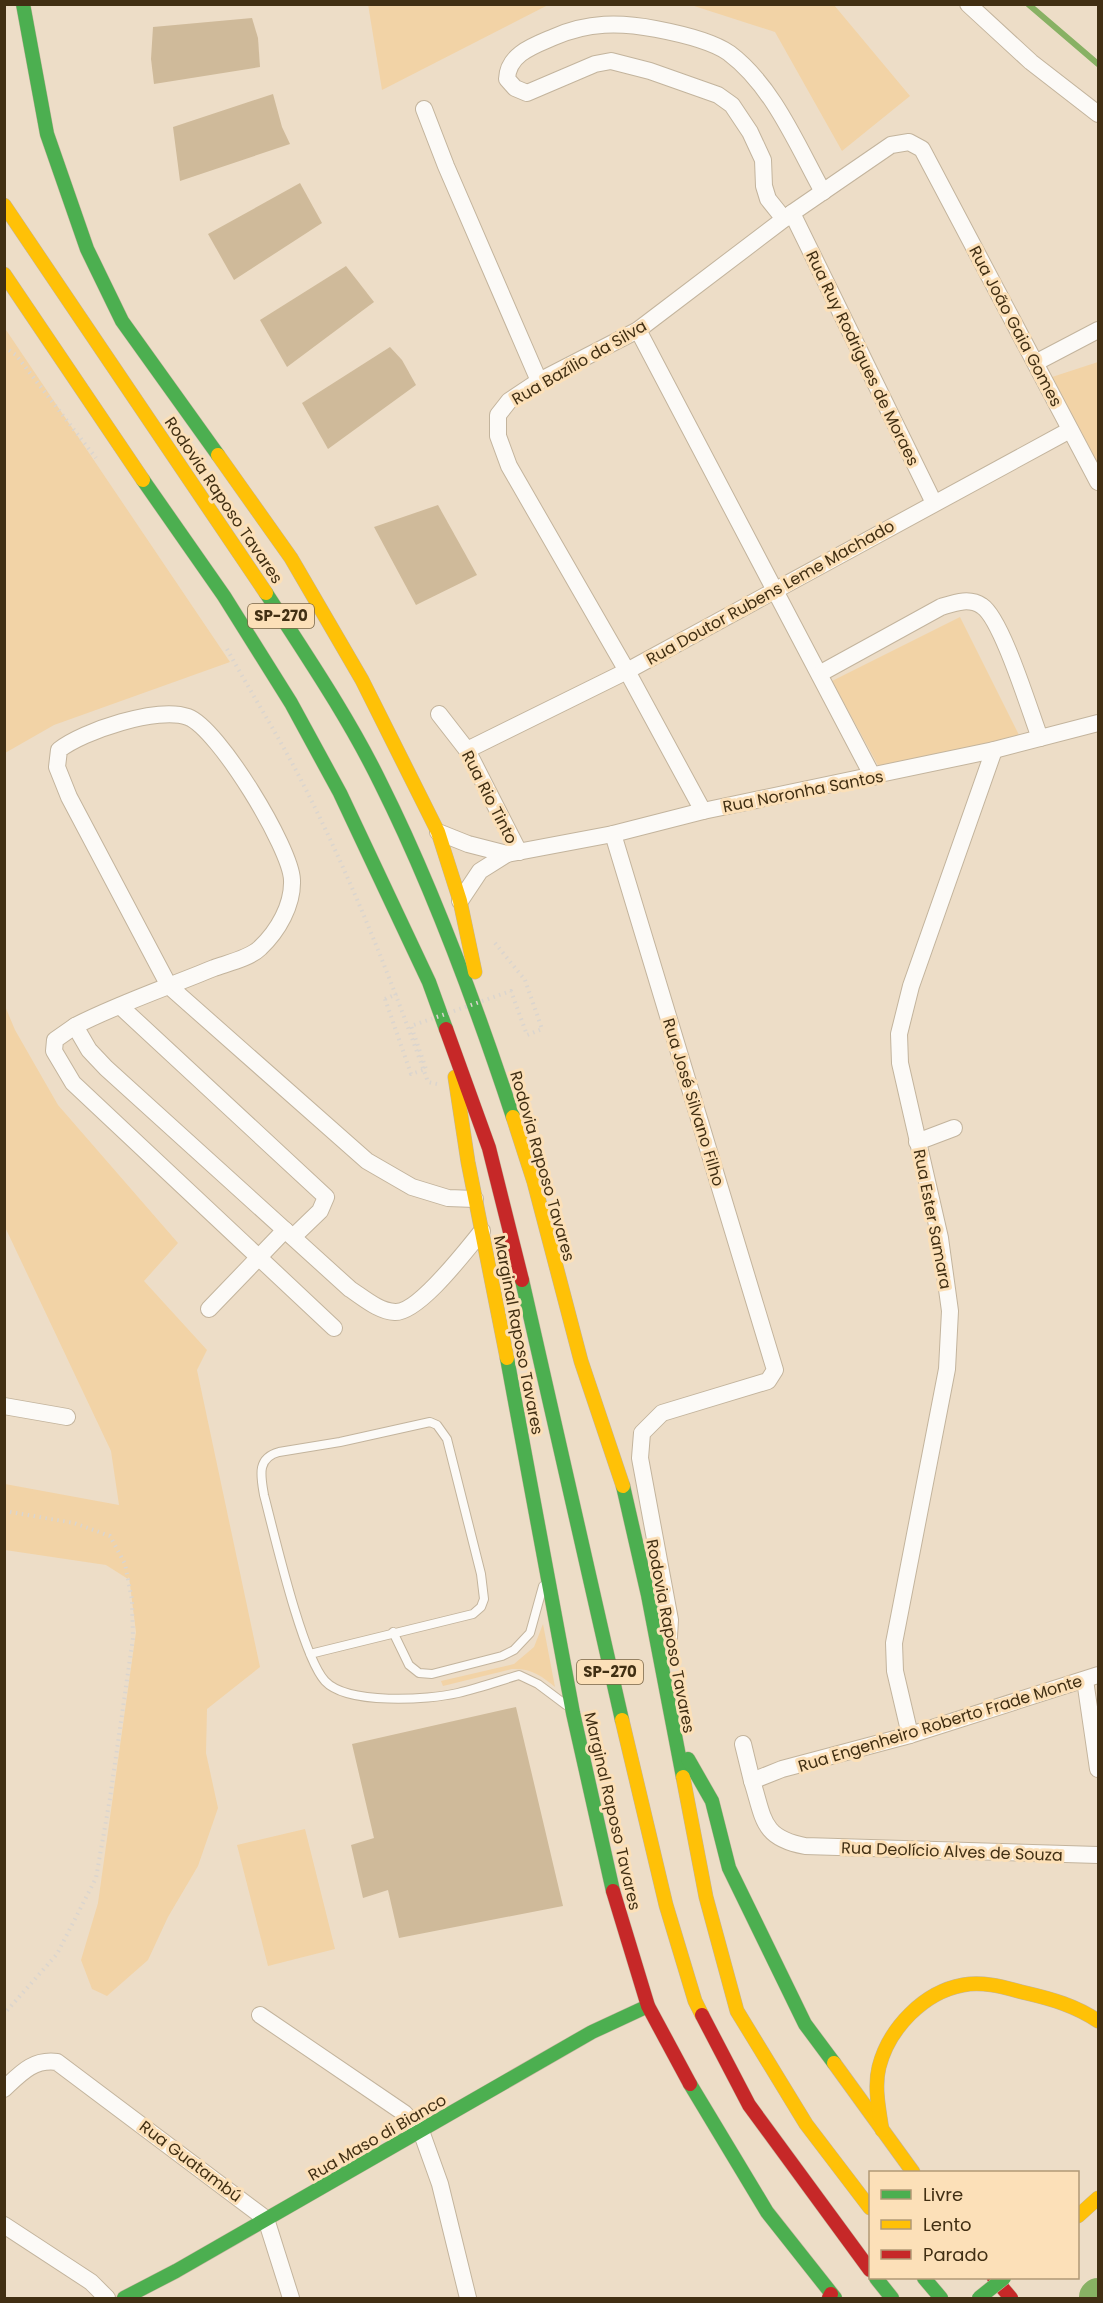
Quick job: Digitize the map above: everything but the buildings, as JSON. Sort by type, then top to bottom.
[{"type":"main road","points":[[23,4],[47,134],[87,249],[122,321],[291,558],[362,680],[438,832],[460,901],[491,1050]]},
{"type":"main road","points":[[8,209],[62,263]]},
{"type":"main road","name":"Rodovia Raposo Tavares","points":[[8,209],[234,541],[311,663],[381,783],[432,900],[491,1050],[534,1182],[581,1361],[623,1485],[665,1683],[706,1897],[737,2011],[806,2124],[869,2207]]},
{"type":"main road","name":"SP-270","points":[[4,274],[76,384],[224,596],[291,703],[340,794],[429,982],[489,1148],[544,1370],[569,1496],[666,1905],[695,2001],[749,2104],[869,2269]]},
{"type":"main road","points":[[96,297],[122,321]]},
{"type":"main road","name":"Marginal Raposo Tavares","points":[[448,1031],[482,1232],[573,1713],[615,1899],[648,2006],[685,2077],[755,2192],[832,2297]]},
{"type":"main road","points":[[675,1736],[712,1801],[729,1868],[805,2024],[912,2171]]},
{"type":"main road","points":[[883,2132],[879,2114],[879,2068],[893,2031],[917,2008],[946,1990],[980,1983],[1046,1997],[1098,2020]]},
{"type":"main road","name":"Rua Maso di Bianco","points":[[124,2298],[422,2131],[592,2032],[648,2006]]},
{"type":"main road","points":[[1079,2214],[1098,2198]]},
{"type":"main road","points":[[878,2279],[892,2298]]},
{"type":"main road","points":[[926,2279],[941,2298]]},
{"type":"main road","points":[[996,2279],[1011,2298]]},
{"type":"main road","points":[[979,2298],[1002,2279]]},
{"type":"street","points":[[968,4],[1030,62],[1098,114]]},
{"type":"street","name":"Rua Ruy Rodrigues de Moraes","points":[[823,192],[778,111],[750,73],[727,52],[678,33],[628,23],[594,24],[554,36],[524,51],[514,57],[507,68],[507,79],[514,88],[526,93],[595,64],[611,61],[650,71],[718,95],[732,105],[750,132],[763,160],[764,186],[768,199],[788,216],[934,503]]},
{"type":"street","points":[[424,109],[446,166],[539,381]]},
{"type":"street","name":"Rua Bazílio da Silva","points":[[703,811],[627,671],[509,466],[498,436],[498,415],[509,401],[539,381],[638,330],[788,216],[891,145],[909,142],[922,149],[934,171]]},
{"type":"street","name":"Rua João Gaia Gomes","points":[[934,171],[1037,362],[1098,482]]},
{"type":"street","points":[[638,330],[774,589],[821,673],[873,777]]},
{"type":"street","points":[[1037,362],[1098,330]]},
{"type":"street","name":"Rua Doutor Rubens Leme Machado","points":[[467,750],[627,671],[1070,430]]},
{"type":"street","points":[[821,673],[941,607],[962,600],[982,606],[997,626],[1040,738]]},
{"type":"street","points":[[334,1328],[73,1083],[54,1051],[55,1040],[75,1026],[120,1006],[169,986],[259,950],[287,909],[292,879],[281,846],[238,769],[218,742],[190,717],[169,713],[138,718],[71,741],[60,750],[57,767],[69,797],[169,986],[367,1161],[412,1187],[448,1198],[476,1199]]},
{"type":"street","name":"Rua Rio Tinto","points":[[439,714],[467,750],[513,853]]},
{"type":"street","name":"Rua Noronha Santos","points":[[460,901],[480,871],[513,853],[613,834],[703,811],[873,777],[994,750],[1098,723]]},
{"type":"street","name":"Rua Ester Samara","points":[[910,1735],[895,1671],[894,1643],[947,1369],[951,1311],[940,1238],[900,1063],[899,1034],[911,986],[994,750]]},
{"type":"street","name":"Rua Noronha Santos","points":[[438,832],[468,844],[513,853]]},
{"type":"street","name":"Rua José Silvano Filho","points":[[613,834],[775,1370],[768,1381],[662,1413],[642,1433],[640,1458],[670,1620],[665,1683]]},
{"type":"street","points":[[120,1006],[326,1197],[320,1211],[258,1258],[210,1309]]},
{"type":"street","points":[[75,1026],[89,1050],[106,1068],[350,1289],[382,1309],[398,1312],[416,1304],[482,1232]]},
{"type":"street","points":[[917,1142],[954,1128]]},
{"type":"street","points":[[4,1406],[67,1417]]},
{"type":"street","points":[[1092,1677],[1098,1769]]},
{"type":"street","name":"Rua Engenheiro Roberto Frade Monte","points":[[752,1781],[782,1769],[910,1735],[1092,1677]]},
{"type":"street","name":"Rua Deolício Alves de Souza","points":[[743,1744],[764,1820],[770,1831],[783,1842],[804,1846],[1098,1855]]},
{"type":"street","points":[[260,2015],[404,2114],[422,2131],[440,2184],[468,2298]]},
{"type":"street","name":"Rua Guatambú","points":[[4,2089],[31,2064],[46,2061],[57,2062],[266,2219]]},
{"type":"street","points":[[266,2219],[291,2298]]},
{"type":"street","points":[[4,2224],[91,2282],[107,2298]]},
{"type":"lane","points":[[310,1654],[473,1614],[481,1607],[484,1599],[481,1574],[447,1439],[437,1425],[430,1422],[340,1442],[279,1452],[263,1460],[261,1472],[264,1495],[310,1654],[324,1680],[334,1688],[358,1696],[424,1698],[456,1693],[519,1675],[538,1684],[573,1713]]},
{"type":"lane","points":[[393,1632],[409,1665],[419,1672],[432,1674],[502,1656],[514,1650],[530,1633],[547,1571]]},
{"type":"path","points":[[4,347],[16,355],[100,463]]},
{"type":"path","points":[[225,646],[301,780],[397,994],[428,1082],[456,1084]]},
{"type":"path","points":[[397,994],[385,999],[411,1074],[426,1069],[411,1026],[511,991],[526,1035],[543,1029],[525,980]]},
{"type":"path","points":[[4,1511],[74,1523],[110,1536],[125,1564],[132,1600],[133,1638],[96,1878],[57,1954],[4,2014]]},
{"type":"shaded area","points":[[368,4],[548,4],[548,5],[382,90]]},
{"type":"shaded area","points":[[691,5],[834,5],[910,96],[842,151],[775,32]]},
{"type":"shaded area","points":[[4,327],[230,662],[54,725],[5,753]]},
{"type":"shaded area","points":[[1098,362],[1098,465],[1049,378]]},
{"type":"shaded area","points":[[960,617],[1019,735],[880,769],[832,681]]},
{"type":"shaded area","points":[[5,1006],[15,1030],[58,1105],[178,1243],[144,1281],[207,1350],[197,1370],[260,1667],[207,1709],[206,1753],[218,1808],[198,1866],[168,1917],[148,1960],[107,1996],[92,1989],[81,1960],[98,1903],[136,1632],[129,1577],[128,1579],[106,1565],[5,1550],[5,1484],[119,1505],[111,1451],[5,1227]]},
{"type":"shaded area","points":[[543,1624],[555,1687],[536,1674],[519,1669],[443,1686],[441,1681],[514,1664],[534,1647]]},
{"type":"shaded area","points":[[305,1829],[335,1949],[268,1966],[237,1845]]},
{"type":"waterway","points":[[1028,4],[1098,64]]},
{"type":"traffic: fast","points":[[23,4],[47,134],[87,249],[122,321],[218,455]]},
{"type":"traffic: fast","points":[[143,480],[224,596],[291,703],[340,793],[429,982],[446,1029]]},
{"type":"traffic: fast","points":[[266,593],[355,735],[400,824],[453,948],[513,1117]]},
{"type":"traffic: fast","points":[[522,1280],[622,1720]]},
{"type":"traffic: fast","points":[[507,1358],[573,1713],[613,1891]]},
{"type":"traffic: fast","points":[[623,1486],[648,1595],[683,1777]]},
{"type":"traffic: fast","points":[[688,1759],[712,1801],[729,1868],[805,2024],[834,2063]]},
{"type":"traffic: fast","points":[[124,2298],[176,2271],[592,2032],[648,2006]]},
{"type":"traffic: fast","points":[[690,2084],[767,2212],[835,2298]]},
{"type":"traffic: fast","points":[[877,2279],[892,2298]]},
{"type":"traffic: fast","points":[[925,2279],[941,2298]]},
{"type":"traffic: fast","points":[[979,2298],[1003,2279]]},
{"type":"traffic: slow","points":[[4,205],[266,593]]},
{"type":"traffic: slow","points":[[4,274],[143,480]]},
{"type":"traffic: slow","points":[[218,455],[291,558],[362,680],[438,832],[460,901],[475,972]]},
{"type":"traffic: slow","points":[[455,1077],[468,1162],[507,1358]]},
{"type":"traffic: slow","points":[[513,1117],[534,1182],[581,1361],[623,1486]]},
{"type":"traffic: slow","points":[[622,1720],[666,1905],[695,2001],[702,2015]]},
{"type":"traffic: slow","points":[[683,1777],[706,1897],[737,2011],[806,2124],[869,2207]]},
{"type":"traffic: slow","points":[[882,2130],[877,2082],[884,2053],[891,2039],[910,2014],[935,1995],[963,1985],[995,1986],[1064,2004],[1098,2021]]},
{"type":"traffic: slow","points":[[834,2063],[912,2171]]},
{"type":"traffic: slow","points":[[1079,2215],[1098,2198]]},
{"type":"traffic: jam","points":[[446,1029],[489,1148],[522,1280]]},
{"type":"traffic: jam","points":[[613,1891],[648,2006],[690,2084]]},
{"type":"traffic: jam","points":[[702,2015],[749,2105],[869,2269]]},
{"type":"traffic: jam","points":[[995,2279],[1011,2298]]},
{"type":"traffic: jam","points":[[829,2298],[831,2294]]}]
